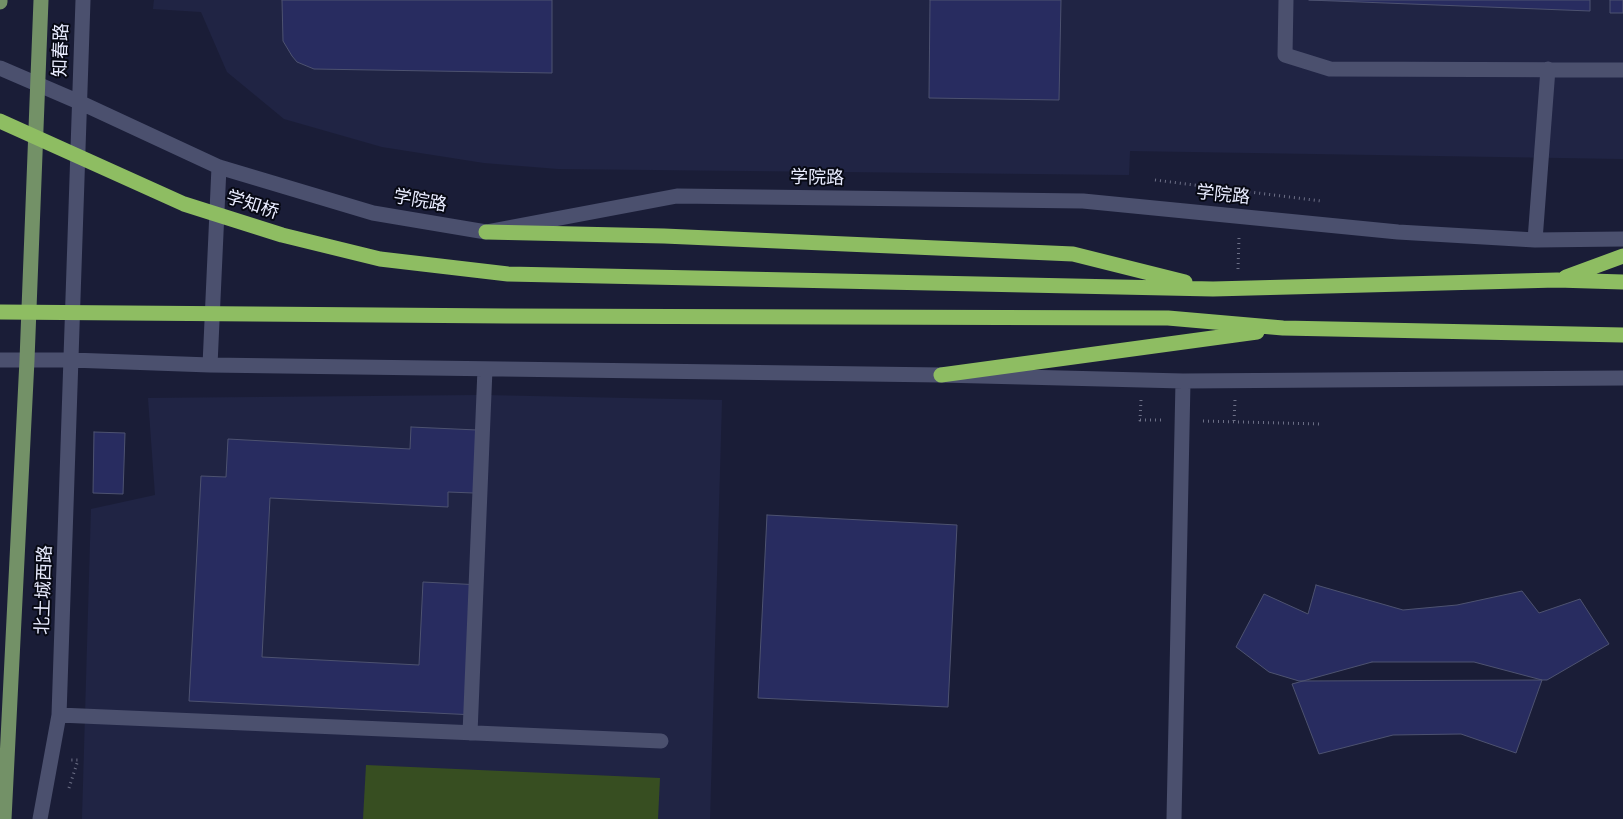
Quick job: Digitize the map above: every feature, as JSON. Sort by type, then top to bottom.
[{"type":"highway","name":"学知桥","points":[[0,121],[184,204],[282,235],[380,259],[508,274],[1213,289]]},
{"type":"highway","points":[[486,232],[664,236],[1073,254],[1213,289],[1557,280],[1623,282]]},
{"type":"highway","points":[[1557,280],[1623,256]]},
{"type":"highway","points":[[0,312],[1168,318],[1283,328],[1623,335]]},
{"type":"highway","points":[[941,375],[1283,328]]},
{"type":"main road","name":"知春路","points":[[27,360],[41,0]]},
{"type":"main road","name":"北土城西路","points":[[4,819],[27,360]]},
{"type":"street","name":"知春路","points":[[71,360],[83,0]]},
{"type":"street","points":[[1286,0],[1285,55],[1330,69],[1623,70]]},
{"type":"street","name":"学院路","points":[[0,68],[79,102],[219,167],[373,213],[486,232],[677,196],[1083,200],[1398,232],[1535,240],[1623,239]]},
{"type":"street","points":[[1535,240],[1548,69]]},
{"type":"street","points":[[210,365],[219,167]]},
{"type":"street","points":[[0,360],[71,360],[210,365],[941,375],[1183,381],[1623,378]]},
{"type":"street","name":"北土城西路","points":[[40,819],[59,716],[71,360]]},
{"type":"street","points":[[470,733],[485,369]]},
{"type":"street","points":[[1174,819],[1183,381]]},
{"type":"street","points":[[59,716],[661,741]]},
{"type":"path","points":[[1155,180],[1323,202]]},
{"type":"path","points":[[1142,380],[1140,420],[1167,420]]},
{"type":"path","points":[[1196,421],[1322,424]]},
{"type":"shaded area","points":[[154,0],[1623,0],[1623,159],[1130,151],[1129,175],[558,169],[484,163],[382,147],[284,119],[227,72],[201,12],[153,9]]},
{"type":"shaded area","points":[[483,395],[722,400],[710,819],[82,819],[91,509],[155,495],[148,398]]},
{"type":"green space","points":[[366,765],[660,778],[658,819],[363,819]]},
{"type":"building","points":[[282,0],[552,0],[552,73],[314,69],[297,62],[283,41]]},
{"type":"building","points":[[930,0],[1061,0],[1059,100],[929,98]]},
{"type":"building","points":[[1309,0],[1590,0],[1590,11]]},
{"type":"building","points":[[1610,0],[1623,0],[1623,13],[1610,13]]},
{"type":"building","points":[[411,427],[477,430],[474,493],[448,492],[448,507],[270,498],[262,657],[419,665],[423,582],[481,585],[475,715],[189,701],[201,476],[226,477],[228,439],[410,449]]},
{"type":"building","points":[[94,432],[125,433],[123,494],[93,493]]},
{"type":"building","points":[[767,515],[957,525],[948,707],[758,698]]},
{"type":"building","points":[[1316,585],[1403,610],[1457,605],[1522,591],[1539,613],[1580,599],[1609,644],[1547,680],[1299,681],[1269,672],[1236,647],[1264,594],[1308,614]]},
{"type":"building","points":[[1372,662],[1474,662],[1542,680],[1516,753],[1461,734],[1393,735],[1319,754],[1292,684]]}]
